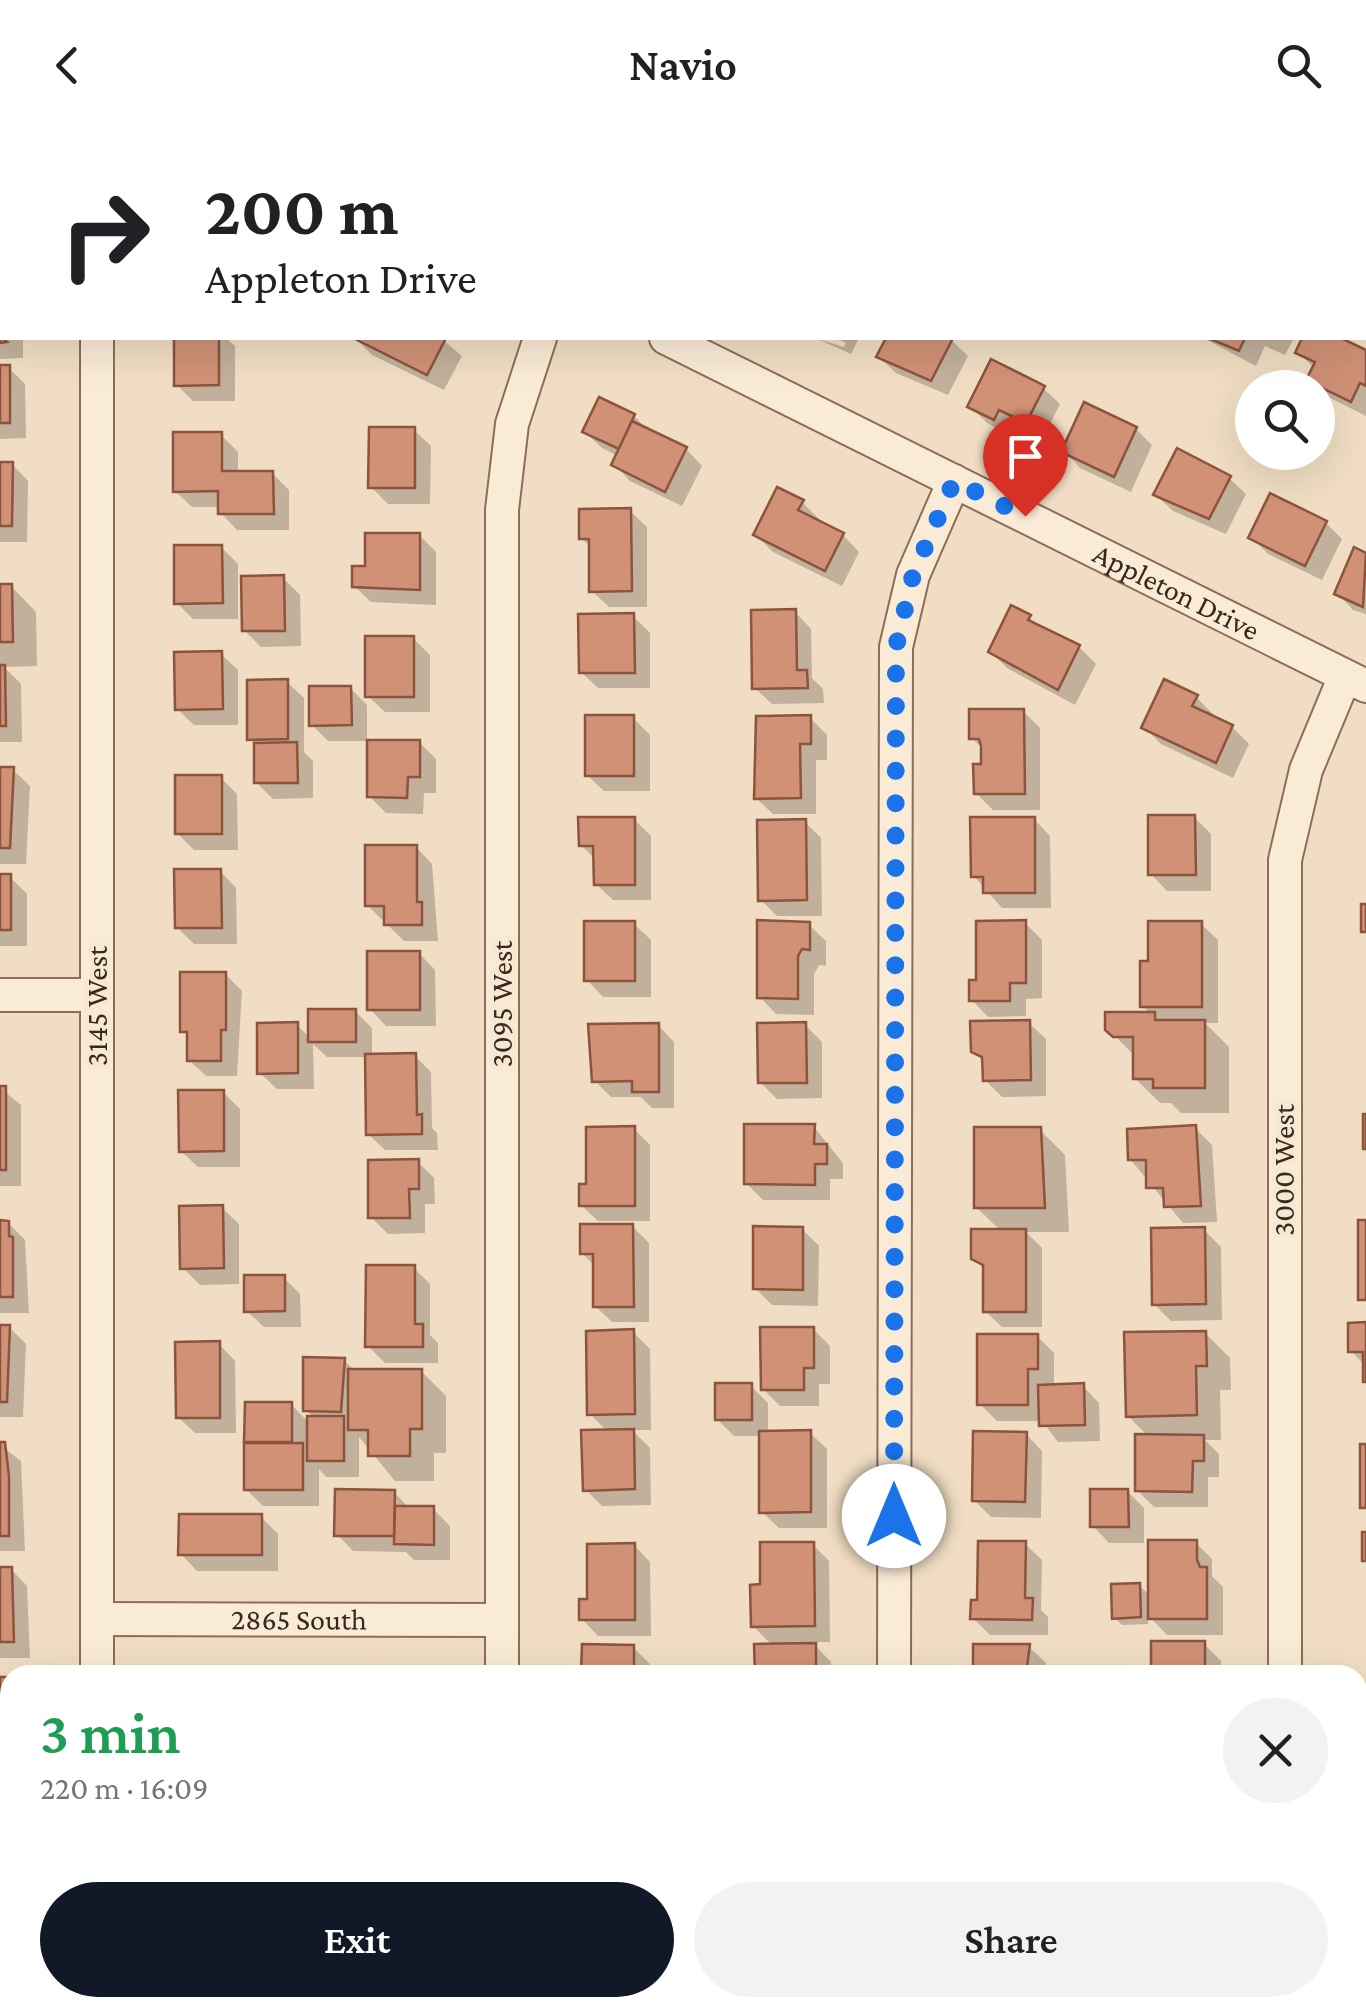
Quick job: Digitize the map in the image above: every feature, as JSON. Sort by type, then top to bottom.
[{"type":"street","name":"3145 West","points":[[97,340],[97,1665]]},
{"type":"street","name":"3095 West","points":[[502,1665],[502,510],[512,424],[539,340]]},
{"type":"street","name":"Appleton Drive","points":[[670,340],[1356,681]]},
{"type":"street","points":[[894,1665],[896,647],[913,575],[954,481]]},
{"type":"street","name":"3000 West","points":[[1285,1665],[1286,860],[1306,770],[1356,681]]},
{"type":"street","points":[[0,995],[97,995]]},
{"type":"street","name":"2865 South","points":[[97,1619],[502,1620]]},
{"type":"building","points":[[174,340],[219,340],[219,385],[174,386]]},
{"type":"building","points":[[357,340],[445,340],[427,375]]},
{"type":"building","points":[[885,340],[952,340],[931,381],[876,357]]},
{"type":"building","points":[[1213,340],[1244,340],[1239,351]]},
{"type":"building","points":[[1301,340],[1345,340],[1366,350],[1366,386],[1360,383],[1351,402],[1335,394],[1335,370],[1311,370],[1315,362],[1295,353]]},
{"type":"building","points":[[991,359],[1045,386],[1026,423],[999,410],[994,420],[967,407]]},
{"type":"building","points":[[0,365],[10,365],[10,423],[0,423]]},
{"type":"building","points":[[599,397],[635,414],[619,449],[582,432]]},
{"type":"building","points":[[1084,402],[1137,427],[1114,477],[1061,452]]},
{"type":"building","points":[[632,421],[687,447],[665,492],[611,465]]},
{"type":"building","points":[[369,427],[415,427],[415,488],[368,488]]},
{"type":"building","points":[[173,432],[222,432],[222,471],[273,471],[274,514],[218,514],[218,491],[173,492]]},
{"type":"building","points":[[1177,448],[1231,476],[1209,519],[1153,495]]},
{"type":"building","points":[[0,462],[13,462],[12,526],[0,526]]},
{"type":"building","points":[[777,487],[804,500],[798,510],[844,533],[825,571],[753,535]]},
{"type":"building","points":[[1270,493],[1327,521],[1305,566],[1248,538]]},
{"type":"building","points":[[631,508],[632,591],[589,592],[589,539],[579,539],[579,509]]},
{"type":"building","points":[[365,533],[420,533],[420,590],[352,587],[352,566],[365,566]]},
{"type":"building","points":[[174,545],[222,545],[223,603],[174,604]]},
{"type":"building","points":[[1354,547],[1366,553],[1363,607],[1334,594]]},
{"type":"building","points":[[284,575],[285,631],[242,631],[241,576]]},
{"type":"building","points":[[0,584],[12,584],[13,642],[0,642]]},
{"type":"building","points":[[1011,605],[1031,615],[1028,620],[1080,645],[1058,690],[988,652]]},
{"type":"building","points":[[796,609],[797,670],[807,670],[808,688],[752,689],[751,610]]},
{"type":"building","points":[[634,613],[635,673],[579,673],[578,614]]},
{"type":"building","points":[[365,636],[414,636],[414,697],[365,697]]},
{"type":"building","points":[[222,651],[223,709],[175,710],[174,652]]},
{"type":"building","points":[[0,665],[5,665],[6,726],[0,726]]},
{"type":"building","points":[[288,679],[288,739],[247,740],[247,680]]},
{"type":"building","points":[[1164,679],[1198,695],[1192,706],[1233,725],[1216,763],[1141,728]]},
{"type":"building","points":[[309,686],[351,686],[352,725],[309,726]]},
{"type":"building","points":[[969,709],[1024,709],[1025,794],[974,794],[973,764],[981,764],[981,746],[979,739],[969,739]]},
{"type":"building","points":[[585,715],[634,715],[634,776],[585,776]]},
{"type":"building","points":[[811,715],[811,744],[800,744],[801,798],[754,799],[756,716]]},
{"type":"building","points":[[367,740],[420,740],[420,777],[408,777],[407,798],[367,797]]},
{"type":"building","points":[[297,742],[298,783],[254,783],[254,743]]},
{"type":"building","points":[[0,767],[14,767],[10,848],[0,848]]},
{"type":"building","points":[[175,775],[222,775],[222,834],[175,834]]},
{"type":"building","points":[[1148,815],[1195,815],[1196,875],[1148,875]]},
{"type":"building","points":[[578,817],[635,817],[635,885],[594,885],[593,846],[579,846]]},
{"type":"building","points":[[970,817],[1035,817],[1035,893],[983,893],[983,877],[971,877]]},
{"type":"building","points":[[806,819],[807,900],[758,901],[757,820]]},
{"type":"building","points":[[365,845],[417,845],[417,902],[422,902],[422,925],[384,925],[384,906],[365,906]]},
{"type":"building","points":[[174,869],[221,869],[222,928],[175,928]]},
{"type":"building","points":[[0,874],[11,874],[11,930],[0,930]]},
{"type":"building","points":[[1361,904],[1366,904],[1366,932],[1361,932]]},
{"type":"building","points":[[757,920],[810,922],[810,950],[802,949],[798,956],[798,999],[757,998]]},
{"type":"building","points":[[1026,920],[1026,983],[1010,983],[1010,1001],[969,1001],[969,980],[976,980],[976,921]]},
{"type":"building","points":[[584,921],[635,921],[635,981],[584,981]]},
{"type":"building","points":[[1148,921],[1202,921],[1202,1007],[1140,1007],[1140,961],[1148,961]]},
{"type":"building","points":[[367,951],[420,951],[420,1010],[367,1010]]},
{"type":"building","points":[[180,972],[226,972],[226,1030],[221,1030],[221,1061],[187,1061],[187,1032],[180,1032]]},
{"type":"building","points":[[308,1009],[356,1009],[356,1042],[308,1042]]},
{"type":"building","points":[[1105,1012],[1155,1012],[1155,1020],[1205,1020],[1205,1088],[1153,1088],[1153,1079],[1133,1079],[1133,1037],[1113,1037],[1105,1030]]},
{"type":"building","points":[[1030,1020],[1031,1080],[983,1081],[982,1057],[971,1052],[970,1021]]},
{"type":"building","points":[[298,1022],[298,1073],[257,1074],[257,1023]]},
{"type":"building","points":[[806,1022],[807,1083],[758,1083],[757,1023]]},
{"type":"building","points":[[659,1023],[659,1092],[632,1092],[632,1081],[592,1082],[588,1024]]},
{"type":"building","points":[[416,1053],[417,1115],[422,1114],[422,1134],[366,1135],[365,1054]]},
{"type":"building","points":[[0,1086],[6,1086],[6,1170],[0,1170]]},
{"type":"building","points":[[178,1090],[224,1090],[224,1151],[179,1152]]},
{"type":"building","points":[[1366,1114],[1366,1149],[1363,1149]]},
{"type":"building","points":[[744,1124],[815,1124],[814,1144],[827,1144],[827,1164],[815,1164],[815,1185],[744,1184]]},
{"type":"building","points":[[1196,1125],[1201,1206],[1164,1207],[1163,1188],[1146,1188],[1146,1160],[1128,1160],[1127,1129]]},
{"type":"building","points":[[635,1126],[635,1206],[579,1206],[579,1184],[586,1184],[586,1127]]},
{"type":"building","points":[[974,1127],[1041,1127],[1045,1208],[974,1208]]},
{"type":"building","points":[[419,1159],[419,1189],[409,1189],[410,1218],[368,1218],[368,1160]]},
{"type":"building","points":[[223,1205],[224,1268],[180,1269],[179,1206]]},
{"type":"building","points":[[0,1220],[9,1221],[9,1236],[13,1237],[13,1297],[0,1297]]},
{"type":"building","points":[[1358,1220],[1366,1220],[1366,1300],[1358,1300]]},
{"type":"building","points":[[580,1224],[633,1224],[634,1307],[593,1307],[593,1254],[580,1254]]},
{"type":"building","points":[[753,1226],[803,1227],[803,1290],[753,1289]]},
{"type":"building","points":[[1205,1227],[1206,1304],[1152,1305],[1151,1228]]},
{"type":"building","points":[[971,1229],[1026,1229],[1026,1312],[983,1312],[983,1265],[971,1259]]},
{"type":"building","points":[[366,1265],[415,1265],[415,1324],[423,1324],[423,1347],[365,1347]]},
{"type":"building","points":[[244,1275],[285,1275],[285,1311],[244,1312]]},
{"type":"building","points":[[1366,1322],[1363,1382],[1363,1352],[1348,1352],[1348,1323]]},
{"type":"building","points":[[0,1325],[10,1325],[7,1402],[0,1402]]},
{"type":"building","points":[[760,1327],[814,1327],[814,1368],[804,1368],[804,1390],[761,1390]]},
{"type":"building","points":[[634,1329],[635,1414],[587,1415],[586,1331]]},
{"type":"building","points":[[1206,1331],[1207,1366],[1196,1366],[1197,1415],[1126,1417],[1124,1332]]},
{"type":"building","points":[[977,1334],[1038,1334],[1038,1369],[1028,1369],[1028,1405],[977,1405]]},
{"type":"building","points":[[220,1341],[220,1418],[176,1418],[175,1342]]},
{"type":"building","points":[[303,1357],[345,1358],[341,1412],[303,1411]]},
{"type":"building","points":[[348,1369],[422,1369],[422,1429],[410,1429],[410,1456],[368,1456],[368,1430],[348,1430]]},
{"type":"building","points":[[715,1383],[752,1383],[752,1420],[715,1420]]},
{"type":"building","points":[[1084,1383],[1085,1425],[1039,1426],[1038,1385]]},
{"type":"building","points":[[245,1402],[292,1402],[292,1442],[244,1442]]},
{"type":"building","points":[[307,1416],[344,1416],[344,1461],[307,1461]]},
{"type":"building","points":[[634,1429],[635,1489],[583,1491],[581,1430]]},
{"type":"building","points":[[811,1430],[811,1512],[759,1513],[759,1431]]},
{"type":"building","points":[[973,1431],[1027,1432],[1025,1502],[972,1501]]},
{"type":"building","points":[[1135,1434],[1204,1435],[1204,1461],[1193,1461],[1192,1492],[1135,1491]]},
{"type":"building","points":[[0,1442],[5,1442],[9,1476],[9,1536],[0,1536]]},
{"type":"building","points":[[244,1443],[303,1443],[303,1490],[244,1490]]},
{"type":"building","points":[[1360,1444],[1366,1444],[1366,1508],[1360,1508]]},
{"type":"building","points":[[335,1489],[395,1490],[394,1536],[334,1536]]},
{"type":"building","points":[[1090,1489],[1128,1489],[1129,1527],[1090,1527]]},
{"type":"building","points":[[395,1506],[434,1506],[434,1545],[394,1544]]},
{"type":"building","points":[[179,1514],[262,1514],[262,1555],[178,1555]]},
{"type":"building","points":[[1362,1532],[1366,1532],[1366,1561],[1362,1561]]},
{"type":"building","points":[[1148,1540],[1197,1540],[1197,1560],[1200,1567],[1207,1567],[1207,1619],[1148,1619]]},
{"type":"building","points":[[978,1541],[1026,1541],[1025,1598],[1033,1598],[1032,1620],[970,1619],[971,1600],[977,1600]]},
{"type":"building","points":[[760,1542],[814,1542],[815,1626],[751,1627],[750,1585],[760,1584]]},
{"type":"building","points":[[635,1543],[635,1620],[579,1620],[579,1599],[587,1599],[587,1544]]},
{"type":"building","points":[[0,1567],[12,1567],[14,1642],[0,1642]]},
{"type":"building","points":[[1140,1583],[1141,1617],[1112,1619],[1111,1584]]},
{"type":"building","points":[[1151,1641],[1205,1641],[1205,1665],[1151,1665]]},
{"type":"building","points":[[816,1643],[816,1665],[755,1665],[754,1644]]},
{"type":"building","points":[[582,1644],[634,1645],[634,1665],[581,1665]]},
{"type":"building","points":[[973,1644],[1030,1644],[1027,1665],[973,1665]]},
{"type":"route","points":[[894,1516],[896,647],[913,575],[954,481],[1025,516]]}]
